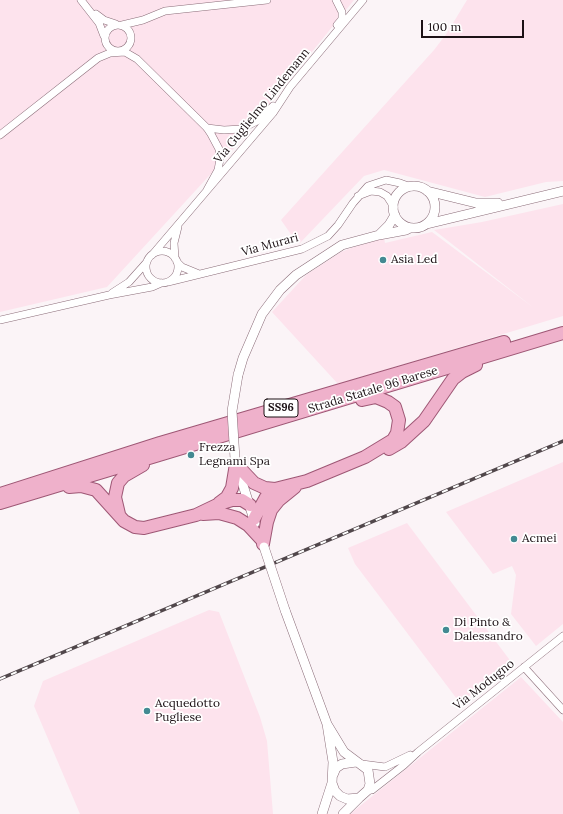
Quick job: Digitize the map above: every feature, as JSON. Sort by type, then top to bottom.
[{"type":"main road","name":"Strada Statale 96 Barese","points":[[0,494],[160,443],[563,324]]},
{"type":"main road","name":"Strada Statale 96 Barese","points":[[0,504],[563,333]]},
{"type":"main road","points":[[236,461],[254,483],[265,488],[280,488],[307,481],[388,449],[407,437],[424,421],[450,383],[462,372],[473,366],[520,352],[534,342]]},
{"type":"main road","points":[[292,415],[327,410],[372,397],[380,398],[388,402],[395,407],[398,416],[399,425],[397,433],[389,444],[365,457]]},
{"type":"main road","points":[[119,516],[116,492],[118,483],[124,476],[146,464],[182,454],[222,436]]},
{"type":"main road","points":[[219,504],[227,497],[232,488],[236,461]]},
{"type":"main road","points":[[263,543],[267,522],[275,505],[285,494],[307,481]]},
{"type":"main road","points":[[0,504],[81,486],[92,488],[100,493],[119,516],[128,524],[144,528],[196,514],[219,504],[237,500],[245,501],[250,505]]},
{"type":"main road","points":[[254,520],[266,497],[280,488]]},
{"type":"main road","points":[[196,514],[218,513],[231,516],[248,525],[263,543]]},
{"type":"street","points":[[0,135],[98,58],[126,49],[130,44],[131,37],[128,30],[104,20],[81,0]]},
{"type":"street","points":[[104,37],[110,26],[143,20],[165,11],[267,0]]},
{"type":"street","points":[[324,47],[342,18],[340,6],[336,0]]},
{"type":"street","name":"Via Guglielmo Lindemann","points":[[178,225],[273,113],[290,87],[363,0]]},
{"type":"street","points":[[90,9],[99,23],[109,48],[131,54],[207,128],[219,149],[220,159],[218,170],[207,190]]},
{"type":"street","points":[[207,128],[224,130],[248,126],[264,115],[290,87]]},
{"type":"street","name":"Via Murari","points":[[0,320],[109,295],[152,287],[165,282],[280,256],[308,247],[328,236],[338,225],[358,196],[368,186],[380,181],[394,181],[412,187]]},
{"type":"street","points":[[379,235],[389,225],[399,194],[412,187],[476,203],[512,202]]},
{"type":"street","points":[[358,196],[371,191],[380,192],[387,196],[403,225],[410,228]]},
{"type":"street","points":[[427,191],[431,195],[435,207],[434,213],[427,224]]},
{"type":"street","points":[[343,814],[368,790],[370,777],[368,770],[339,746],[327,724],[285,610],[254,520],[236,461],[232,411],[238,375],[243,358],[262,314],[280,290],[311,265],[342,245],[410,228],[422,227],[427,224],[499,207],[512,202],[563,191]]},
{"type":"street","points":[[146,262],[149,277],[165,282],[177,273],[174,243],[178,225]]},
{"type":"street","name":"Via Murari","points":[[109,295],[129,282],[178,225]]},
{"type":"street","points":[[152,255],[163,251],[193,272],[201,274]]},
{"type":"street","name":"Via Modugno","points":[[368,790],[372,790],[383,782],[418,752],[563,636]]},
{"type":"street","points":[[524,667],[563,710]]},
{"type":"street","points":[[327,724],[332,752],[332,779],[335,790],[340,796],[347,799],[359,798]]},
{"type":"street","name":"Via Modugno","points":[[358,763],[385,767],[418,752]]},
{"type":"street","points":[[322,814],[336,768],[342,764],[358,763]]},
{"type":"shaded area","points":[[0,0],[354,0],[230,153],[107,287],[0,312]]},
{"type":"shaded area","points":[[467,0],[563,0],[563,181],[546,182],[485,197],[384,170],[364,176],[300,243],[297,243],[281,220],[434,50],[447,33]]},
{"type":"shaded area","points":[[563,204],[563,316],[338,384],[272,312],[306,275],[341,252],[384,238],[385,243],[432,232],[534,308],[434,230],[482,222]]},
{"type":"shaded area","name":"Acmei","points":[[563,462],[563,624],[536,646],[511,614],[516,575],[512,566],[493,574],[446,512]]},
{"type":"shaded area","name":"Di Pinto & Dalessandro","points":[[407,523],[512,663],[460,703],[355,564],[348,548]]},
{"type":"shaded area","name":"Acquedotto Pugliese","points":[[209,610],[219,612],[260,717],[267,741],[273,814],[80,814],[34,706],[43,681]]},
{"type":"shaded area","points":[[521,677],[563,722],[563,814],[350,814]]},
{"type":"railway","points":[[0,679],[563,441]]},
{"type":"place","name":"Asia Led","points":[[383,260]]},
{"type":"place","name":"Frezza Legnami Spa","points":[[191,455]]},
{"type":"place","name":"Acmei","points":[[514,539]]},
{"type":"place","name":"Di Pinto & Dalessandro","points":[[446,630]]},
{"type":"place","name":"Acquedotto Pugliese","points":[[147,711]]}]
